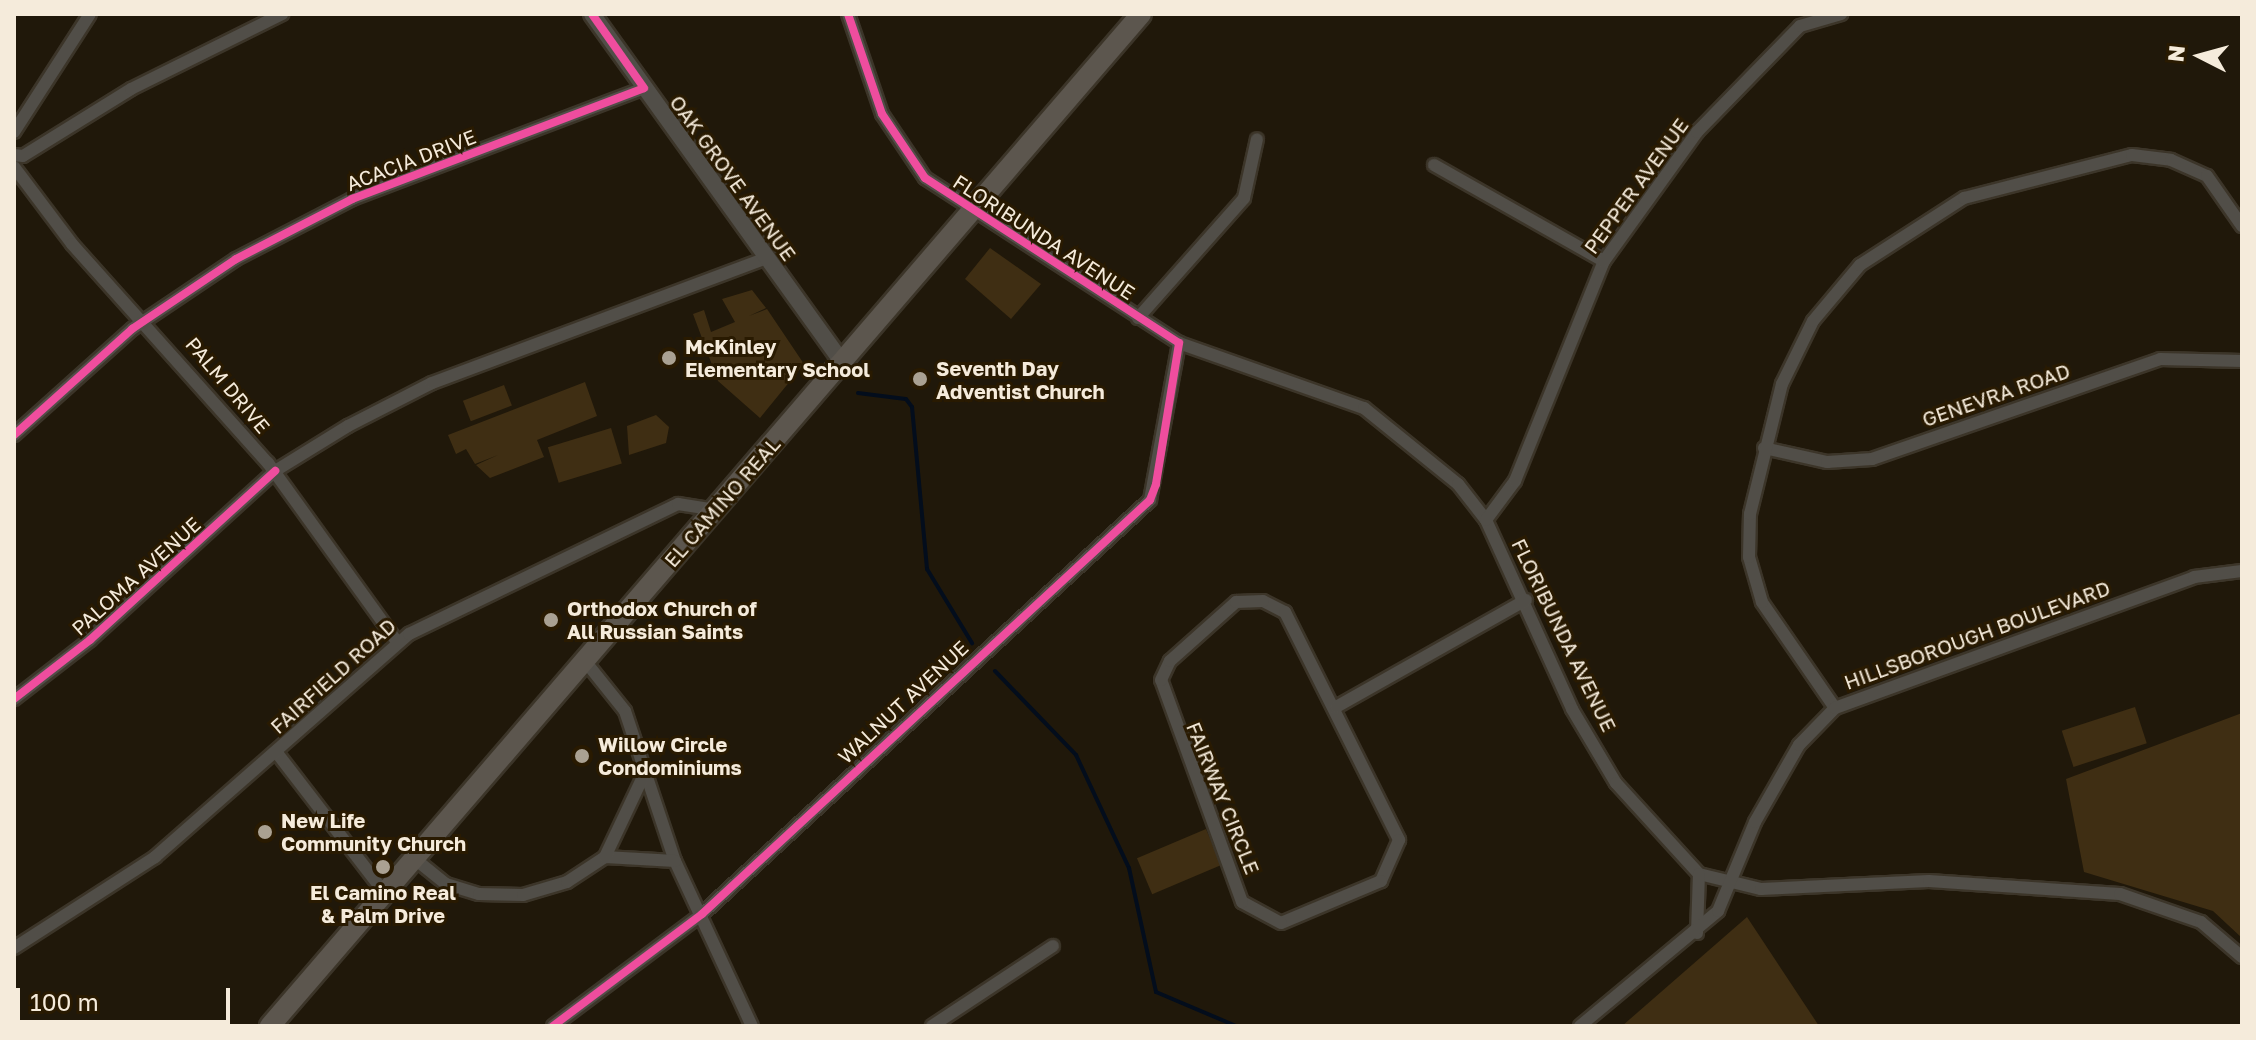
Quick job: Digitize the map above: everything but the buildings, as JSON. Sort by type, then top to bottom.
[{"type":"main road","name":"EL CAMINO REAL","points":[[270,1026],[973,213],[1141,14]]},
{"type":"street","points":[[14,132],[90,14]]},
{"type":"street","points":[[14,155],[23,156],[131,89],[282,14]]},
{"type":"street","name":"OAK GROVE AVENUE","points":[[592,14],[843,363]]},
{"type":"street","name":"FLORIBUNDA AVENUE","points":[[848,14],[882,114],[925,178],[973,213],[1179,343],[1364,408],[1458,484],[1486,520],[1526,600],[1572,709],[1616,783],[1699,874],[1733,888],[1929,881],[2120,894],[2201,922],[2242,957]]},
{"type":"street","name":"PEPPER AVENUE","points":[[1486,520],[1515,481],[1604,261],[1697,132],[1797,20],[1841,14]]},
{"type":"street","name":"ACACIA DRIVE","points":[[14,435],[146,320],[236,259],[352,199],[644,88]]},
{"type":"street","points":[[1138,318],[1244,198],[1257,139]]},
{"type":"street","points":[[1835,708],[1762,602],[1749,557],[1764,448],[1782,384],[1813,321],[1860,265],[1964,198],[2132,155],[2171,160],[2207,176],[2242,226]]},
{"type":"street","points":[[1434,165],[1604,261]]},
{"type":"street","name":"PALM DRIVE","points":[[14,167],[72,244],[146,320],[275,471],[397,642]]},
{"type":"street","name":"PALOMA AVENUE","points":[[14,699],[90,640],[275,471],[432,383],[767,258]]},
{"type":"street","name":"WALNUT AVENUE","points":[[553,1026],[702,914],[1150,500],[1179,343]]},
{"type":"street","name":"GENEVRA ROAD","points":[[1764,448],[1827,462],[1872,459],[2160,359],[2242,361]]},
{"type":"street","name":"FAIRFIELD ROAD","points":[[14,948],[155,857],[277,753],[397,642],[678,504],[716,510]]},
{"type":"street","name":"HILLSBOROUGH BOULEVARD","points":[[1733,888],[1755,822],[1799,745],[1835,708],[2194,577],[2242,571]]},
{"type":"street","points":[[1336,707],[1526,600]]},
{"type":"street","name":"FAIRWAY CIRCLE","points":[[1263,601],[1285,612],[1336,707],[1399,840],[1395,862],[1381,881],[1325,906],[1281,923],[1258,916],[1242,902],[1161,680],[1170,661],[1236,602],[1263,601]]},
{"type":"street","points":[[585,661],[625,711],[643,777],[675,861],[752,1026]]},
{"type":"street","points":[[277,753],[385,893]]},
{"type":"street","points":[[415,859],[446,884],[523,895],[567,882],[605,857],[643,777]]},
{"type":"street","points":[[605,857],[675,861]]},
{"type":"street","points":[[1697,933],[1699,874]]},
{"type":"street","points":[[1580,1026],[1697,933],[1733,888]]},
{"type":"street","points":[[932,1026],[1053,946]]},
{"type":"shaded area","points":[[990,248],[1041,284],[1011,319],[965,279]]},
{"type":"shaded area","points":[[752,290],[766,308],[749,316],[767,309],[804,364],[760,418],[718,381],[693,314],[704,310],[711,332],[735,322],[722,299]]},
{"type":"shaded area","points":[[585,382],[597,416],[537,440],[544,457],[490,478],[476,465],[498,455],[475,464],[466,449],[456,454],[448,435]]},
{"type":"shaded area","points":[[504,385],[512,406],[471,421],[463,401]]},
{"type":"shaded area","points":[[656,415],[669,427],[666,443],[629,455],[627,426]]},
{"type":"shaded area","points":[[611,428],[622,463],[559,483],[548,447]]},
{"type":"shaded area","points":[[2135,707],[2147,743],[2074,767],[2062,731]]},
{"type":"shaded area","points":[[2242,713],[2242,938],[2213,911],[2084,872],[2066,779]]},
{"type":"shaded area","points":[[1206,829],[1221,865],[1152,894],[1137,858]]},
{"type":"shaded area","points":[[1747,917],[1819,1026],[1622,1026]]},
{"type":"waterway","points":[[858,393],[906,399],[912,407],[927,569],[972,643]]},
{"type":"waterway","points":[[995,671],[1076,755],[1129,868],[1156,992],[1236,1026]]},
{"type":"cycle path","points":[[14,435],[132,329],[236,259],[352,199],[644,88],[592,14]]},
{"type":"cycle path","points":[[553,1026],[702,914],[1150,500],[1156,484],[1179,343],[925,178],[882,114],[848,14]]},
{"type":"cycle path","points":[[14,699],[90,640],[275,471]]},
{"type":"place","name":"McKinley Elementary School","points":[[669,358]]},
{"type":"place","name":"Seventh Day Adventist Church","points":[[920,379]]},
{"type":"place","name":"Orthodox Church of All Russian Saints","points":[[551,620]]},
{"type":"place","name":"Willow Circle Condominiums","points":[[582,756]]},
{"type":"place","name":"New Life Community Church","points":[[265,832]]},
{"type":"place","name":"El Camino Real & Palm Drive","points":[[383,867]]}]
